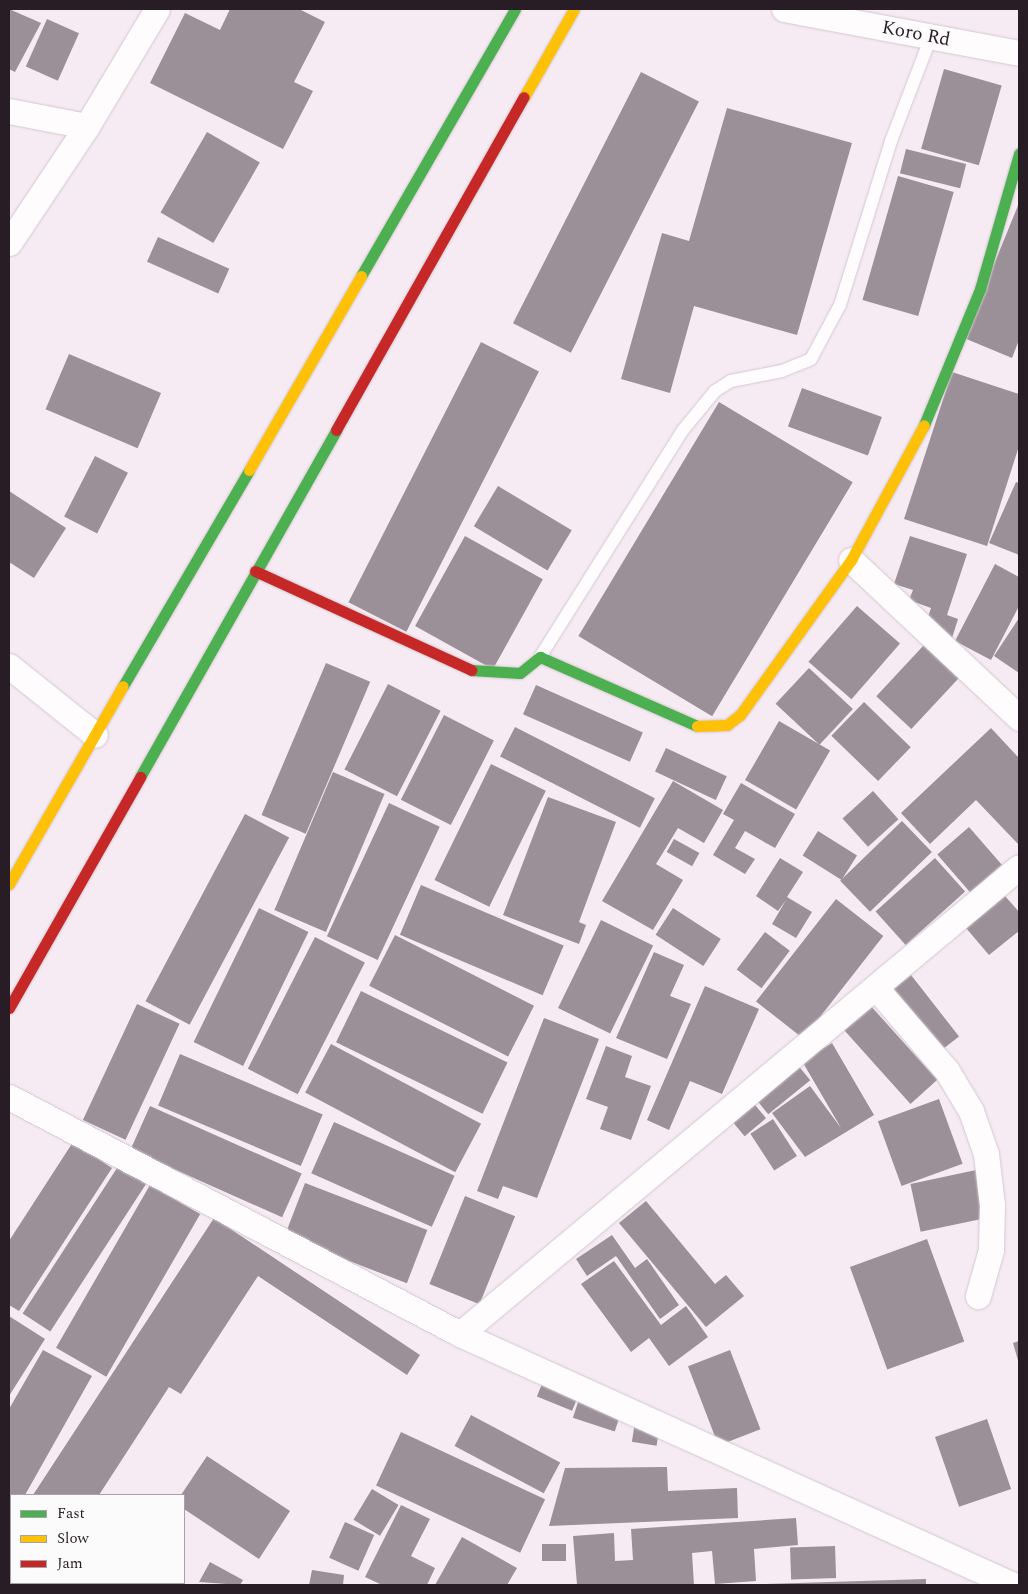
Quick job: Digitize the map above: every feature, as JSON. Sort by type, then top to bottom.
[{"type":"main road","points":[[9,884],[515,9]]},
{"type":"main road","points":[[9,1008],[574,9]]},
{"type":"main road","points":[[255,571],[472,670],[520,673],[540,658],[698,726],[727,726],[740,715],[851,560],[922,432],[980,288],[1019,154]]},
{"type":"street","points":[[9,243],[87,126],[157,9]]},
{"type":"street","name":"Koro Rd","points":[[784,9],[1019,52]]},
{"type":"street","points":[[9,111],[87,126]]},
{"type":"street","points":[[851,560],[1019,718]]},
{"type":"street","points":[[9,666],[95,735]]},
{"type":"street","points":[[460,1334],[877,989],[1019,867]]},
{"type":"street","points":[[877,989],[948,1071],[971,1111],[986,1154],[992,1206],[991,1250],[978,1296]]},
{"type":"street","points":[[9,1097],[460,1334],[1013,1585]]},
{"type":"lane","points":[[540,658],[683,430],[715,390],[731,381],[782,371],[811,359],[840,305],[891,141],[931,37]]},
{"type":"building","points":[[9,9],[41,23],[15,72],[9,69]]},
{"type":"building","points":[[230,9],[299,9],[325,22],[294,82],[313,91],[283,149],[150,83],[185,13],[220,30]]},
{"type":"building","points":[[47,19],[79,33],[58,81],[26,67]]},
{"type":"building","points":[[944,69],[1002,86],[979,165],[921,149]]},
{"type":"building","points":[[641,72],[699,102],[571,353],[513,323]]},
{"type":"building","points":[[727,108],[852,143],[797,335],[694,306],[670,393],[621,379],[662,233],[689,241]]},
{"type":"building","points":[[207,132],[260,162],[213,243],[160,213]]},
{"type":"building","points":[[906,149],[966,164],[960,188],[900,173]]},
{"type":"building","points":[[898,176],[954,192],[918,316],[862,300]]},
{"type":"building","points":[[1019,203],[1019,340],[1012,358],[964,338]]},
{"type":"building","points":[[158,237],[229,269],[218,293],[147,262]]},
{"type":"building","points":[[481,342],[539,372],[406,632],[348,602]]},
{"type":"building","points":[[69,354],[161,393],[138,448],[46,409]]},
{"type":"building","points":[[952,372],[1019,394],[1019,446],[987,546],[904,519]]},
{"type":"building","points":[[802,388],[882,417],[868,456],[788,427]]},
{"type":"building","points":[[719,402],[853,482],[712,716],[578,636]]},
{"type":"building","points":[[95,456],[128,473],[97,533],[64,517]]},
{"type":"building","points":[[1016,482],[1019,483],[1019,555],[989,543]]},
{"type":"building","points":[[498,486],[572,530],[548,571],[474,526]]},
{"type":"building","points":[[9,491],[66,528],[34,578],[9,562]]},
{"type":"building","points":[[465,536],[543,579],[493,669],[415,626]]},
{"type":"building","points":[[910,536],[967,554],[947,615],[958,619],[952,638],[924,629],[931,608],[909,600],[913,590],[894,584]]},
{"type":"building","points":[[995,564],[1019,577],[1019,606],[991,660],[955,641]]},
{"type":"building","points":[[857,606],[900,643],[851,699],[808,662]]},
{"type":"building","points":[[1019,618],[1019,673],[994,656]]},
{"type":"building","points":[[924,645],[959,678],[911,729],[876,696]]},
{"type":"building","points":[[326,663],[370,682],[306,834],[262,815]]},
{"type":"building","points":[[809,668],[853,709],[819,745],[776,704]]},
{"type":"building","points":[[388,684],[441,711],[397,796],[344,770]]},
{"type":"building","points":[[536,685],[643,733],[630,762],[523,714]]},
{"type":"building","points":[[864,702],[911,747],[878,781],[831,736]]},
{"type":"building","points":[[444,715],[494,740],[451,825],[401,800]]},
{"type":"building","points":[[779,721],[830,750],[796,809],[745,780]]},
{"type":"building","points":[[515,727],[655,798],[640,828],[500,756]]},
{"type":"building","points":[[991,728],[1019,758],[1019,845],[976,800],[930,844],[901,813]]},
{"type":"building","points":[[666,748],[727,776],[716,800],[655,772]]},
{"type":"building","points":[[491,764],[546,791],[489,907],[434,880]]},
{"type":"building","points":[[333,772],[385,794],[326,932],[274,910]]},
{"type":"building","points":[[673,781],[723,810],[704,843],[678,828],[656,864],[683,880],[653,930],[602,901]]},
{"type":"building","points":[[741,783],[795,814],[775,848],[745,831],[735,848],[755,859],[745,874],[713,855],[734,820],[723,814]]},
{"type":"building","points":[[873,791],[898,819],[868,847],[843,818]]},
{"type":"building","points":[[548,797],[616,822],[579,922],[586,925],[579,944],[503,915]]},
{"type":"building","points":[[389,803],[440,827],[378,960],[327,936]]},
{"type":"building","points":[[245,814],[289,837],[190,1025],[145,1001]]},
{"type":"building","points":[[902,821],[932,852],[870,912],[840,881]]},
{"type":"building","points":[[969,827],[1002,865],[970,892],[937,855]]},
{"type":"building","points":[[818,831],[857,855],[842,880],[803,856]]},
{"type":"building","points":[[674,839],[699,853],[692,866],[667,852]]},
{"type":"building","points":[[780,858],[803,872],[787,897],[812,912],[796,938],[772,924],[786,900],[778,911],[756,896]]},
{"type":"building","points":[[935,858],[965,891],[906,945],[876,912]]},
{"type":"building","points":[[421,885],[564,946],[543,995],[400,935]]},
{"type":"building","points":[[1005,896],[1019,912],[1019,931],[989,955],[966,928]]},
{"type":"building","points":[[836,899],[883,936],[803,1038],[756,1001]]},
{"type":"building","points":[[259,908],[308,932],[243,1066],[194,1042]]},
{"type":"building","points":[[673,908],[721,939],[703,966],[656,935]]},
{"type":"building","points":[[601,920],[653,945],[610,1034],[558,1008]]},
{"type":"building","points":[[765,932],[790,951],[761,988],[737,970]]},
{"type":"building","points":[[395,935],[534,1006],[508,1057],[369,986]]},
{"type":"building","points":[[315,937],[365,962],[298,1094],[248,1069]]},
{"type":"building","points":[[654,952],[684,965],[670,996],[691,1004],[667,1059],[616,1038]]},
{"type":"building","points":[[911,975],[959,1036],[936,1054],[888,993]]},
{"type":"building","points":[[705,986],[759,1009],[722,1094],[690,1081],[669,1130],[647,1120]]},
{"type":"building","points":[[361,991],[508,1062],[483,1114],[336,1042]]},
{"type":"building","points":[[137,1004],[180,1024],[126,1140],[83,1120]]},
{"type":"building","points":[[869,1004],[937,1080],[910,1104],[842,1028]]},
{"type":"building","points":[[544,1018],[599,1039],[537,1198],[503,1186],[498,1199],[477,1191]]},
{"type":"building","points":[[832,1043],[874,1115],[805,1157],[772,1113],[810,1086],[841,1128],[802,1061]]},
{"type":"building","points":[[331,1044],[481,1124],[455,1172],[305,1093]]},
{"type":"building","points":[[606,1046],[632,1056],[625,1077],[651,1086],[631,1140],[600,1129],[608,1107],[586,1099]]},
{"type":"building","points":[[180,1054],[323,1115],[301,1166],[158,1106]]},
{"type":"building","points":[[797,1064],[810,1080],[768,1114],[755,1098]]},
{"type":"building","points":[[750,1099],[766,1118],[745,1136],[729,1117]]},
{"type":"building","points":[[939,1099],[963,1164],[902,1186],[878,1121]]},
{"type":"building","points":[[150,1106],[302,1174],[282,1217],[130,1150]]},
{"type":"building","points":[[773,1119],[797,1156],[774,1171],[750,1134]]},
{"type":"building","points":[[334,1122],[455,1176],[432,1227],[311,1173]]},
{"type":"building","points":[[73,1142],[112,1168],[19,1311],[9,1305],[9,1241]]},
{"type":"building","points":[[119,1165],[147,1183],[50,1331],[23,1313]]},
{"type":"building","points":[[976,1170],[986,1218],[921,1232],[910,1184]]},
{"type":"building","points":[[305,1183],[427,1230],[407,1283],[285,1236]]},
{"type":"building","points":[[150,1185],[200,1214],[106,1377],[56,1348]]},
{"type":"building","points":[[465,1196],[515,1216],[479,1304],[429,1284]]},
{"type":"building","points":[[646,1201],[715,1284],[726,1275],[744,1296],[706,1327],[619,1223]]},
{"type":"building","points":[[214,1218],[420,1355],[407,1375],[258,1276],[181,1394],[169,1387],[100,1494],[34,1494]]},
{"type":"building","points":[[612,1235],[635,1268],[647,1259],[679,1305],[660,1319],[616,1256],[587,1276],[576,1259]]},
{"type":"building","points":[[927,1239],[964,1341],[887,1369],[850,1267]]},
{"type":"building","points":[[614,1261],[661,1325],[686,1306],[708,1337],[669,1366],[649,1338],[631,1352],[581,1284]]},
{"type":"building","points":[[9,1316],[45,1339],[9,1396]]},
{"type":"building","points":[[1019,1341],[1019,1364],[1013,1343]]},
{"type":"building","points":[[43,1350],[92,1376],[26,1494],[10,1494],[9,1524],[9,1409]]},
{"type":"building","points":[[730,1350],[760,1429],[718,1445],[688,1366]]},
{"type":"building","points":[[544,1379],[579,1393],[572,1411],[537,1397]]},
{"type":"building","points":[[580,1396],[622,1410],[615,1431],[573,1418]]},
{"type":"building","points":[[471,1415],[560,1462],[544,1493],[455,1446]]},
{"type":"building","points":[[987,1419],[1011,1489],[959,1507],[935,1437]]},
{"type":"building","points":[[635,1422],[660,1426],[657,1446],[632,1442]]},
{"type":"building","points":[[401,1432],[545,1499],[520,1553],[376,1485]]},
{"type":"building","points":[[207,1456],[290,1511],[259,1559],[185,1510],[185,1494],[182,1494]]},
{"type":"building","points":[[667,1467],[668,1491],[737,1488],[738,1518],[549,1526],[565,1468]]},
{"type":"building","points":[[372,1489],[399,1505],[380,1536],[353,1520]]},
{"type":"building","points":[[401,1505],[430,1519],[411,1556],[435,1568],[427,1585],[382,1585],[365,1577]]},
{"type":"building","points":[[796,1518],[798,1545],[754,1549],[756,1581],[715,1584],[712,1551],[692,1553],[694,1585],[577,1585],[573,1536],[614,1533],[615,1561],[633,1560],[631,1529]]},
{"type":"building","points":[[345,1522],[374,1535],[358,1571],[329,1558]]},
{"type":"building","points":[[462,1537],[517,1568],[507,1585],[435,1585]]},
{"type":"building","points":[[542,1544],[566,1544],[566,1561],[542,1561]]},
{"type":"building","points":[[835,1546],[836,1578],[791,1580],[790,1548]]},
{"type":"building","points":[[210,1562],[243,1580],[240,1585],[199,1582]]},
{"type":"building","points":[[312,1570],[344,1575],[343,1585],[309,1585]]},
{"type":"building","points":[[926,1579],[926,1585],[765,1585],[765,1584]]},
{"type":"building","points":[[100,1584],[178,1584],[178,1585]]},
{"type":"traffic: fast","points":[[361,276],[515,9]]},
{"type":"traffic: fast","points":[[924,425],[980,289],[1019,154]]},
{"type":"traffic: fast","points":[[140,777],[336,430]]},
{"type":"traffic: fast","points":[[123,686],[249,470]]},
{"type":"traffic: fast","points":[[471,670],[520,673],[540,657],[697,726]]},
{"type":"traffic: slow","points":[[524,97],[574,9]]},
{"type":"traffic: slow","points":[[249,470],[361,276]]},
{"type":"traffic: slow","points":[[697,726],[727,725],[740,715],[851,560],[924,425]]},
{"type":"traffic: slow","points":[[9,884],[123,686]]},
{"type":"traffic: jam","points":[[336,430],[524,97]]},
{"type":"traffic: jam","points":[[255,571],[471,670]]},
{"type":"traffic: jam","points":[[9,1008],[140,777]]}]
